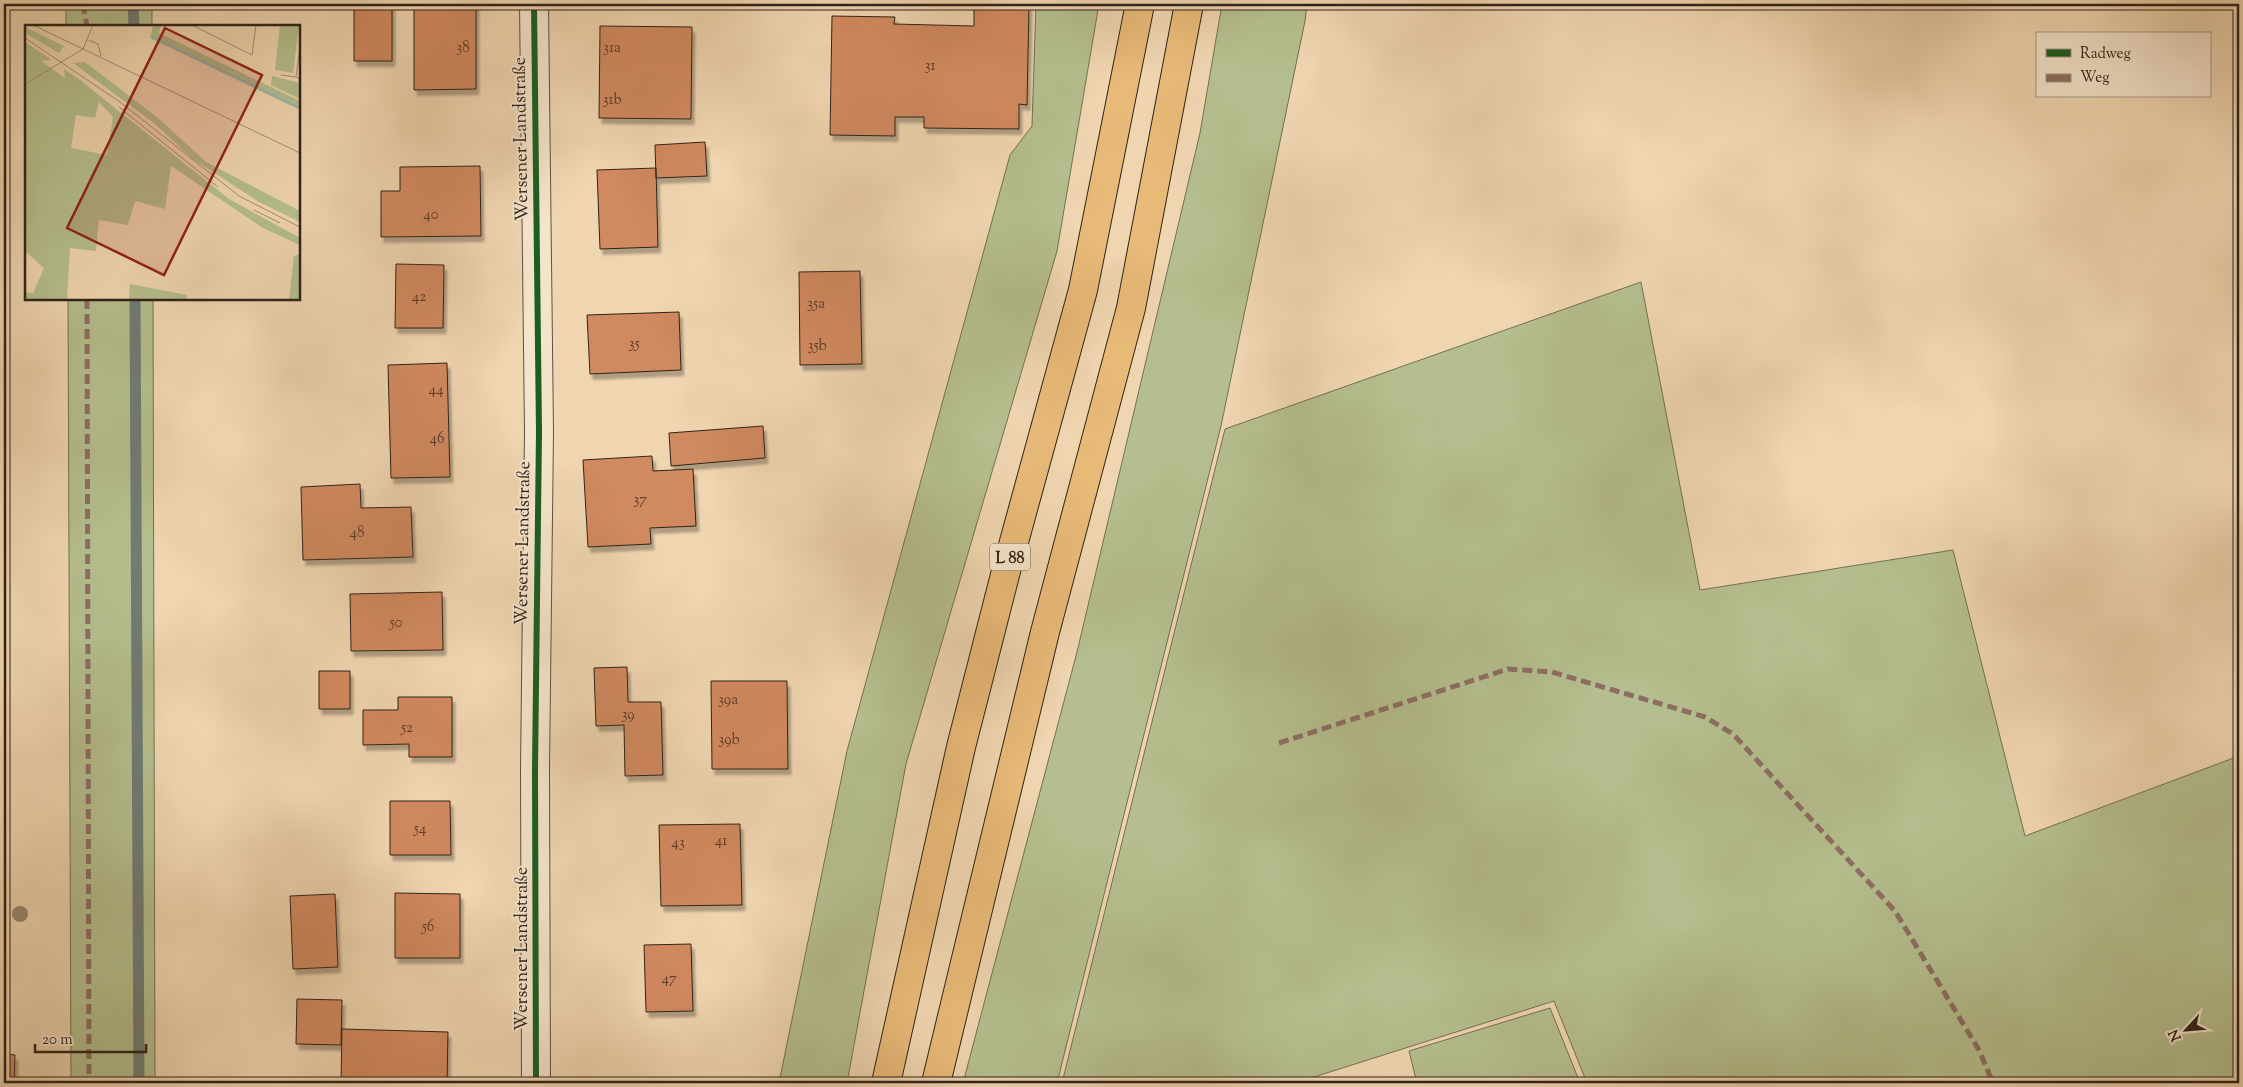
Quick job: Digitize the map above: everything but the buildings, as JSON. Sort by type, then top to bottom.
[{"type":"highway","name":"L 88","points":[[886,1083],[961,747],[1006,571],[1083,290],[1140,4]]},
{"type":"highway","points":[[936,1083],[1045,632],[1131,308],[1189,4]]},
{"type":"street","name":"Wersener Landstraße","points":[[534,4],[538,432],[535,759],[536,1083]]},
{"type":"green space","points":[[66,4],[152,4],[152,25],[66,25]]},
{"type":"green space","points":[[1036,4],[1099,4],[1057,251],[906,764],[847,1083],[779,1083],[847,751],[1010,155],[1032,126]]},
{"type":"green space","points":[[1222,4],[1307,4],[1221,426],[1057,1083],[963,1083],[1077,652],[1200,133]]},
{"type":"green space","points":[[1641,282],[1700,590],[1953,550],[2025,836],[2239,756],[2239,1083],[1587,1083],[1554,1001],[1295,1083],[1062,1083],[1225,429]]},
{"type":"green space","points":[[68,300],[153,300],[155,1083],[71,1083]]},
{"type":"green space","points":[[1550,1008],[1580,1083],[1417,1083],[1409,1051]]},
{"type":"waterway","points":[[133,4],[134,25]]},
{"type":"waterway","points":[[135,300],[139,1083]]},
{"type":"marked path","points":[[83,4],[87,25]]},
{"type":"marked path","points":[[87,300],[89,1083]]},
{"type":"marked path","points":[[1279,743],[1508,669],[1552,672],[1705,717],[1733,734],[1895,911],[1979,1050],[1993,1083]]},
{"type":"cycle path","points":[[534,4],[539,432],[535,769],[536,1083]]}]
